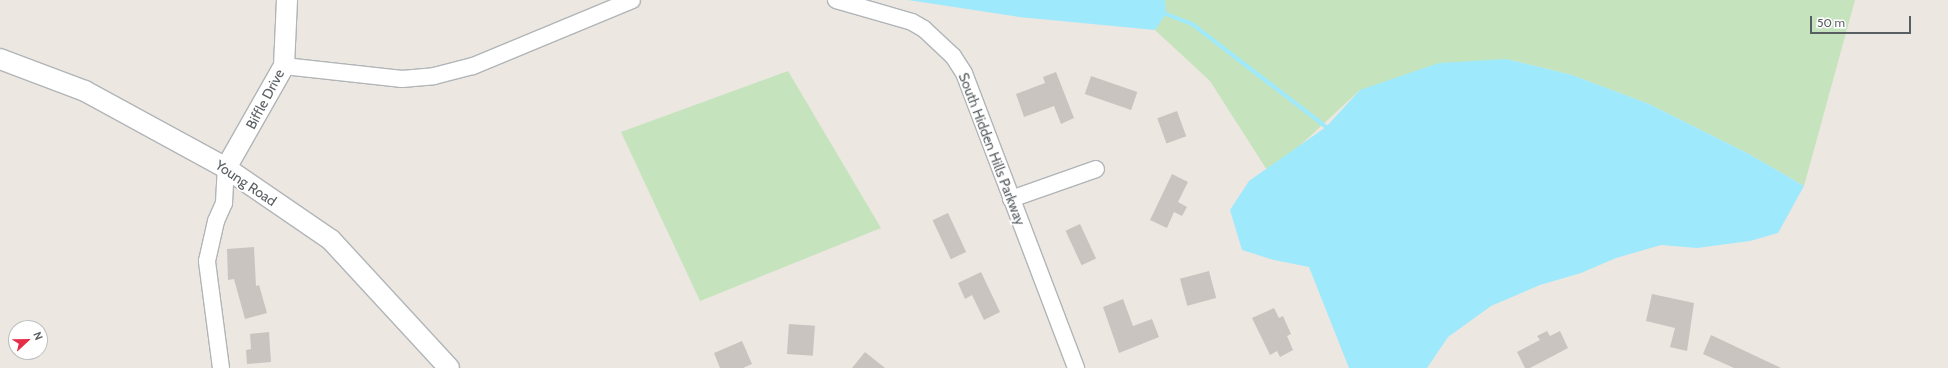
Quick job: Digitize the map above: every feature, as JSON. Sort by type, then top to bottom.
[{"type":"street","name":"Biffle Drive","points":[[226,168],[284,66],[287,0]]},
{"type":"street","points":[[284,66],[402,79],[434,76],[473,66],[632,0]]},
{"type":"street","name":"South Hidden Hills Parkway","points":[[836,0],[912,22],[924,29],[953,56],[967,80],[1076,368]]},
{"type":"street","name":"Young Road","points":[[0,59],[85,91],[226,168],[331,240],[449,368]]},
{"type":"street","points":[[221,368],[207,261],[214,228],[224,203],[226,168]]},
{"type":"street","points":[[1011,199],[1096,169]]},
{"type":"green space","points":[[1164,0],[1855,0],[1804,186],[1749,154],[1649,104],[1572,75],[1506,59],[1360,90],[1293,152],[1267,170],[1210,81],[1155,30]]},
{"type":"green space","points":[[788,71],[881,228],[700,301],[621,132]]},
{"type":"water","points":[[908,0],[1165,0],[1166,14],[1155,30],[1019,17]]},
{"type":"water","points":[[1506,59],[1572,75],[1649,104],[1749,154],[1804,186],[1778,233],[1750,241],[1697,248],[1661,245],[1616,258],[1581,273],[1540,285],[1491,306],[1448,337],[1427,368],[1349,368],[1309,267],[1274,260],[1242,250],[1230,210],[1249,181],[1326,127],[1360,90],[1439,63]]},
{"type":"building","points":[[1056,72],[1074,118],[1061,124],[1054,106],[1024,117],[1016,94],[1045,83],[1043,77]]},
{"type":"building","points":[[1091,76],[1137,92],[1131,110],[1085,94]]},
{"type":"building","points":[[1177,111],[1186,136],[1167,144],[1157,118]]},
{"type":"building","points":[[1172,174],[1188,182],[1178,202],[1187,207],[1182,216],[1174,212],[1167,228],[1150,220]]},
{"type":"building","points":[[948,213],[966,252],[951,259],[933,220]]},
{"type":"building","points":[[1080,224],[1096,258],[1082,265],[1065,231]]},
{"type":"building","points":[[254,247],[256,286],[259,285],[267,313],[245,319],[234,279],[228,280],[227,249]]},
{"type":"building","points":[[1209,271],[1216,298],[1187,306],[1180,279]]},
{"type":"building","points":[[981,272],[1000,312],[984,320],[972,295],[965,299],[958,283]]},
{"type":"building","points":[[1652,294],[1694,303],[1687,351],[1670,347],[1675,328],[1646,321]]},
{"type":"building","points":[[1123,299],[1133,326],[1152,319],[1159,337],[1119,353],[1103,307]]},
{"type":"building","points":[[1274,308],[1279,318],[1283,316],[1291,334],[1287,336],[1293,350],[1280,357],[1277,351],[1270,355],[1252,318]]},
{"type":"building","points":[[789,324],[815,326],[813,356],[787,354]]},
{"type":"building","points":[[1547,331],[1550,336],[1560,331],[1568,348],[1530,368],[1525,368],[1517,352],[1540,340],[1537,336]]},
{"type":"building","points":[[269,332],[271,362],[247,364],[246,350],[251,349],[250,334]]},
{"type":"building","points":[[1711,335],[1781,368],[1734,368],[1703,354]]},
{"type":"building","points":[[742,341],[752,364],[743,368],[720,368],[714,353]]},
{"type":"building","points":[[865,352],[885,368],[852,368]]},
{"type":"waterway","points":[[1166,14],[1192,24],[1326,127]]}]
